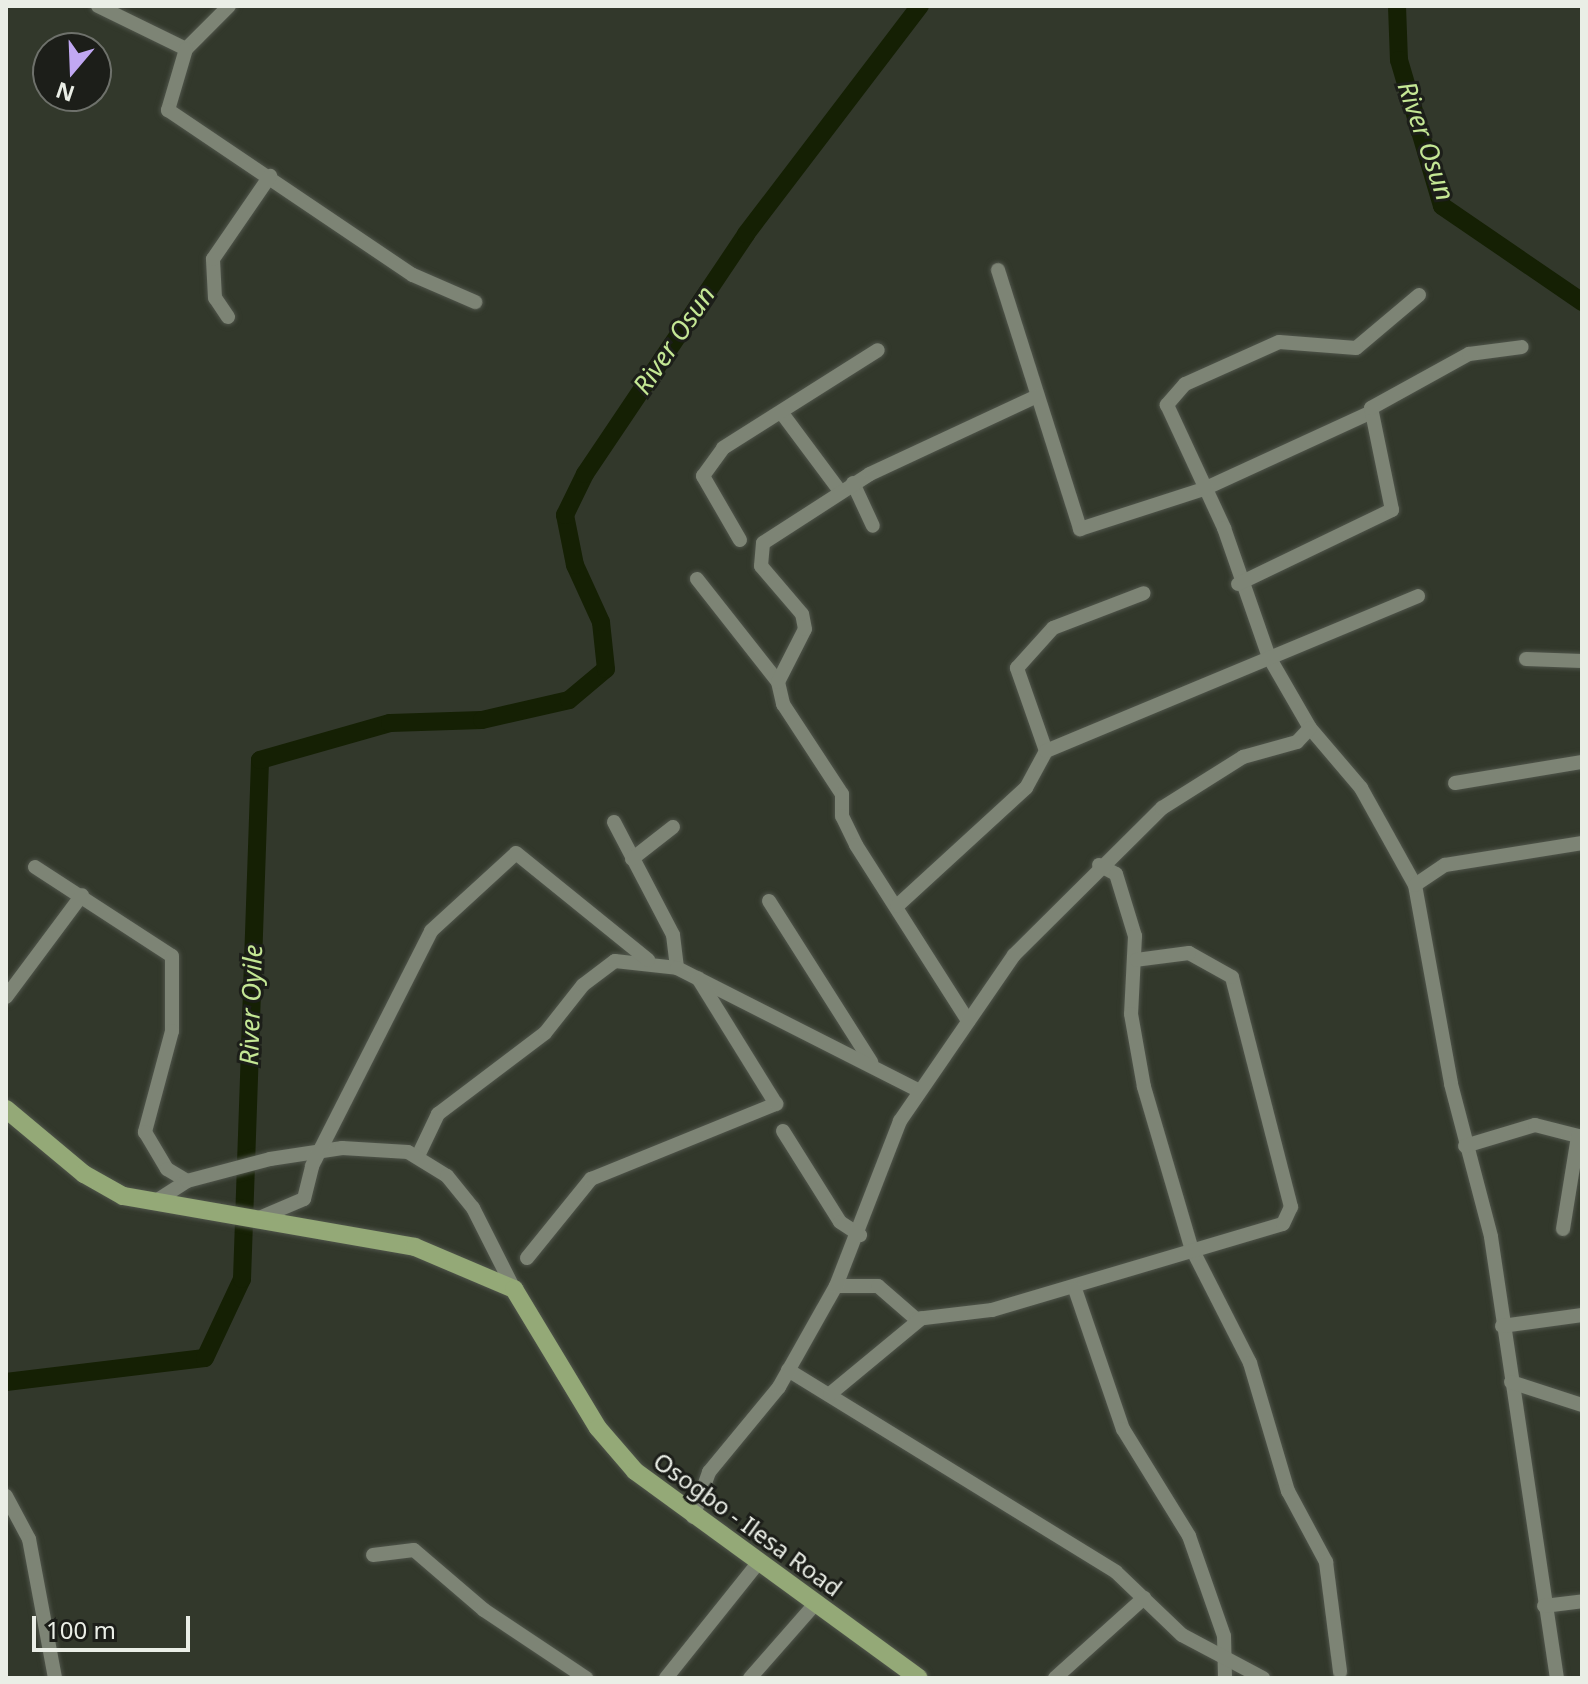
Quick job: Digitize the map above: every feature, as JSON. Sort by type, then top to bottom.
[{"type":"main road","points":[[6,1109],[102,1186],[153,1203],[229,1218],[415,1247],[514,1289]]},
{"type":"main road","name":"Osogbo - Ilesa Road","points":[[514,1289],[598,1428],[635,1471],[693,1517],[919,1678]]},
{"type":"street","points":[[98,6],[186,49]]},
{"type":"street","points":[[229,6],[186,49],[168,110],[413,275],[475,302]]},
{"type":"street","points":[[228,317],[215,298],[213,259],[270,176]]},
{"type":"street","points":[[998,270],[1074,526],[1204,489],[1367,414],[1469,354],[1522,347]]},
{"type":"street","points":[[1419,295],[1356,348],[1279,342],[1179,388],[1167,405],[1224,528],[1238,584],[1269,657],[1310,728],[1361,788],[1415,885],[1465,1146],[1491,1237],[1557,1678]]},
{"type":"street","points":[[740,540],[703,476],[723,448],[784,416],[878,350]]},
{"type":"street","points":[[778,682],[805,629],[802,614],[761,566],[759,551],[781,527],[846,487],[1037,396]]},
{"type":"street","points":[[1238,584],[1392,510],[1382,444],[1367,414]]},
{"type":"street","points":[[784,416],[846,487],[873,526]]},
{"type":"street","points":[[697,579],[778,682],[783,704],[842,794],[842,816],[856,845],[968,1021]]},
{"type":"street","points":[[1046,751],[1017,668],[1053,628],[1144,593]]},
{"type":"street","points":[[897,906],[1026,788],[1046,751],[1418,596]]},
{"type":"street","points":[[1526,659],[1582,661]]},
{"type":"street","points":[[693,1517],[709,1472],[788,1370],[836,1286],[860,1235],[877,1169],[919,1091],[1014,955],[1099,865],[1162,808],[1243,757],[1297,742],[1310,728]]},
{"type":"street","points":[[1455,783],[1582,762]]},
{"type":"street","points":[[614,822],[673,935],[677,968]]},
{"type":"street","points":[[632,859],[673,827]]},
{"type":"street","points":[[1415,885],[1445,865],[1582,843]]},
{"type":"street","points":[[253,1221],[304,1199],[431,931],[516,853],[648,960],[698,978],[871,1062],[919,1091]]},
{"type":"street","points":[[1099,865],[1110,866],[1123,889],[1136,960],[1131,1014],[1144,1087],[1191,1247],[1250,1363],[1288,1491],[1326,1562],[1340,1672]]},
{"type":"street","points":[[35,867],[82,895],[134,937],[168,952],[176,966],[172,1031],[145,1132],[167,1169],[187,1181]]},
{"type":"street","points":[[6,997],[82,895]]},
{"type":"street","points":[[769,901],[871,1062]]},
{"type":"street","points":[[836,1286],[878,1286],[912,1318],[922,1318],[1075,1289],[1191,1247],[1283,1224],[1291,1207],[1232,977],[1189,953],[1136,960]]},
{"type":"street","points":[[418,1156],[438,1114],[545,1033],[598,970],[648,960]]},
{"type":"street","points":[[527,1258],[591,1179],[776,1104],[698,978]]},
{"type":"street","points":[[1465,1146],[1535,1125],[1580,1137],[1563,1229]]},
{"type":"street","points":[[783,1131],[840,1222],[860,1235]]},
{"type":"street","points":[[153,1203],[187,1181],[270,1159],[325,1150],[390,1148],[418,1156],[473,1208],[514,1289]]},
{"type":"street","points":[[1075,1289],[1123,1429],[1189,1536],[1224,1660]]},
{"type":"street","points":[[1502,1326],[1582,1315]]},
{"type":"street","points":[[830,1394],[922,1318]]},
{"type":"street","points":[[788,1370],[830,1394],[1003,1509],[1106,1565],[1182,1635],[1263,1678]]},
{"type":"street","points":[[1511,1382],[1582,1405]]},
{"type":"street","points":[[6,1496],[29,1539],[55,1678]]},
{"type":"street","points":[[373,1555],[414,1550],[484,1610],[586,1678]]},
{"type":"street","points":[[666,1678],[759,1562]]},
{"type":"street","points":[[1055,1678],[1144,1598]]},
{"type":"street","points":[[1544,1606],[1582,1601]]},
{"type":"street","points":[[750,1678],[816,1603]]},
{"type":"waterway","name":"River Oyile","points":[[6,1382],[205,1358],[242,1279],[260,760],[390,723],[482,720],[569,700],[606,669],[601,622],[575,565],[565,515],[585,474],[746,234],[920,6]]},
{"type":"waterway","name":"River Osun","points":[[1397,6],[1399,60],[1442,206],[1582,302]]}]
